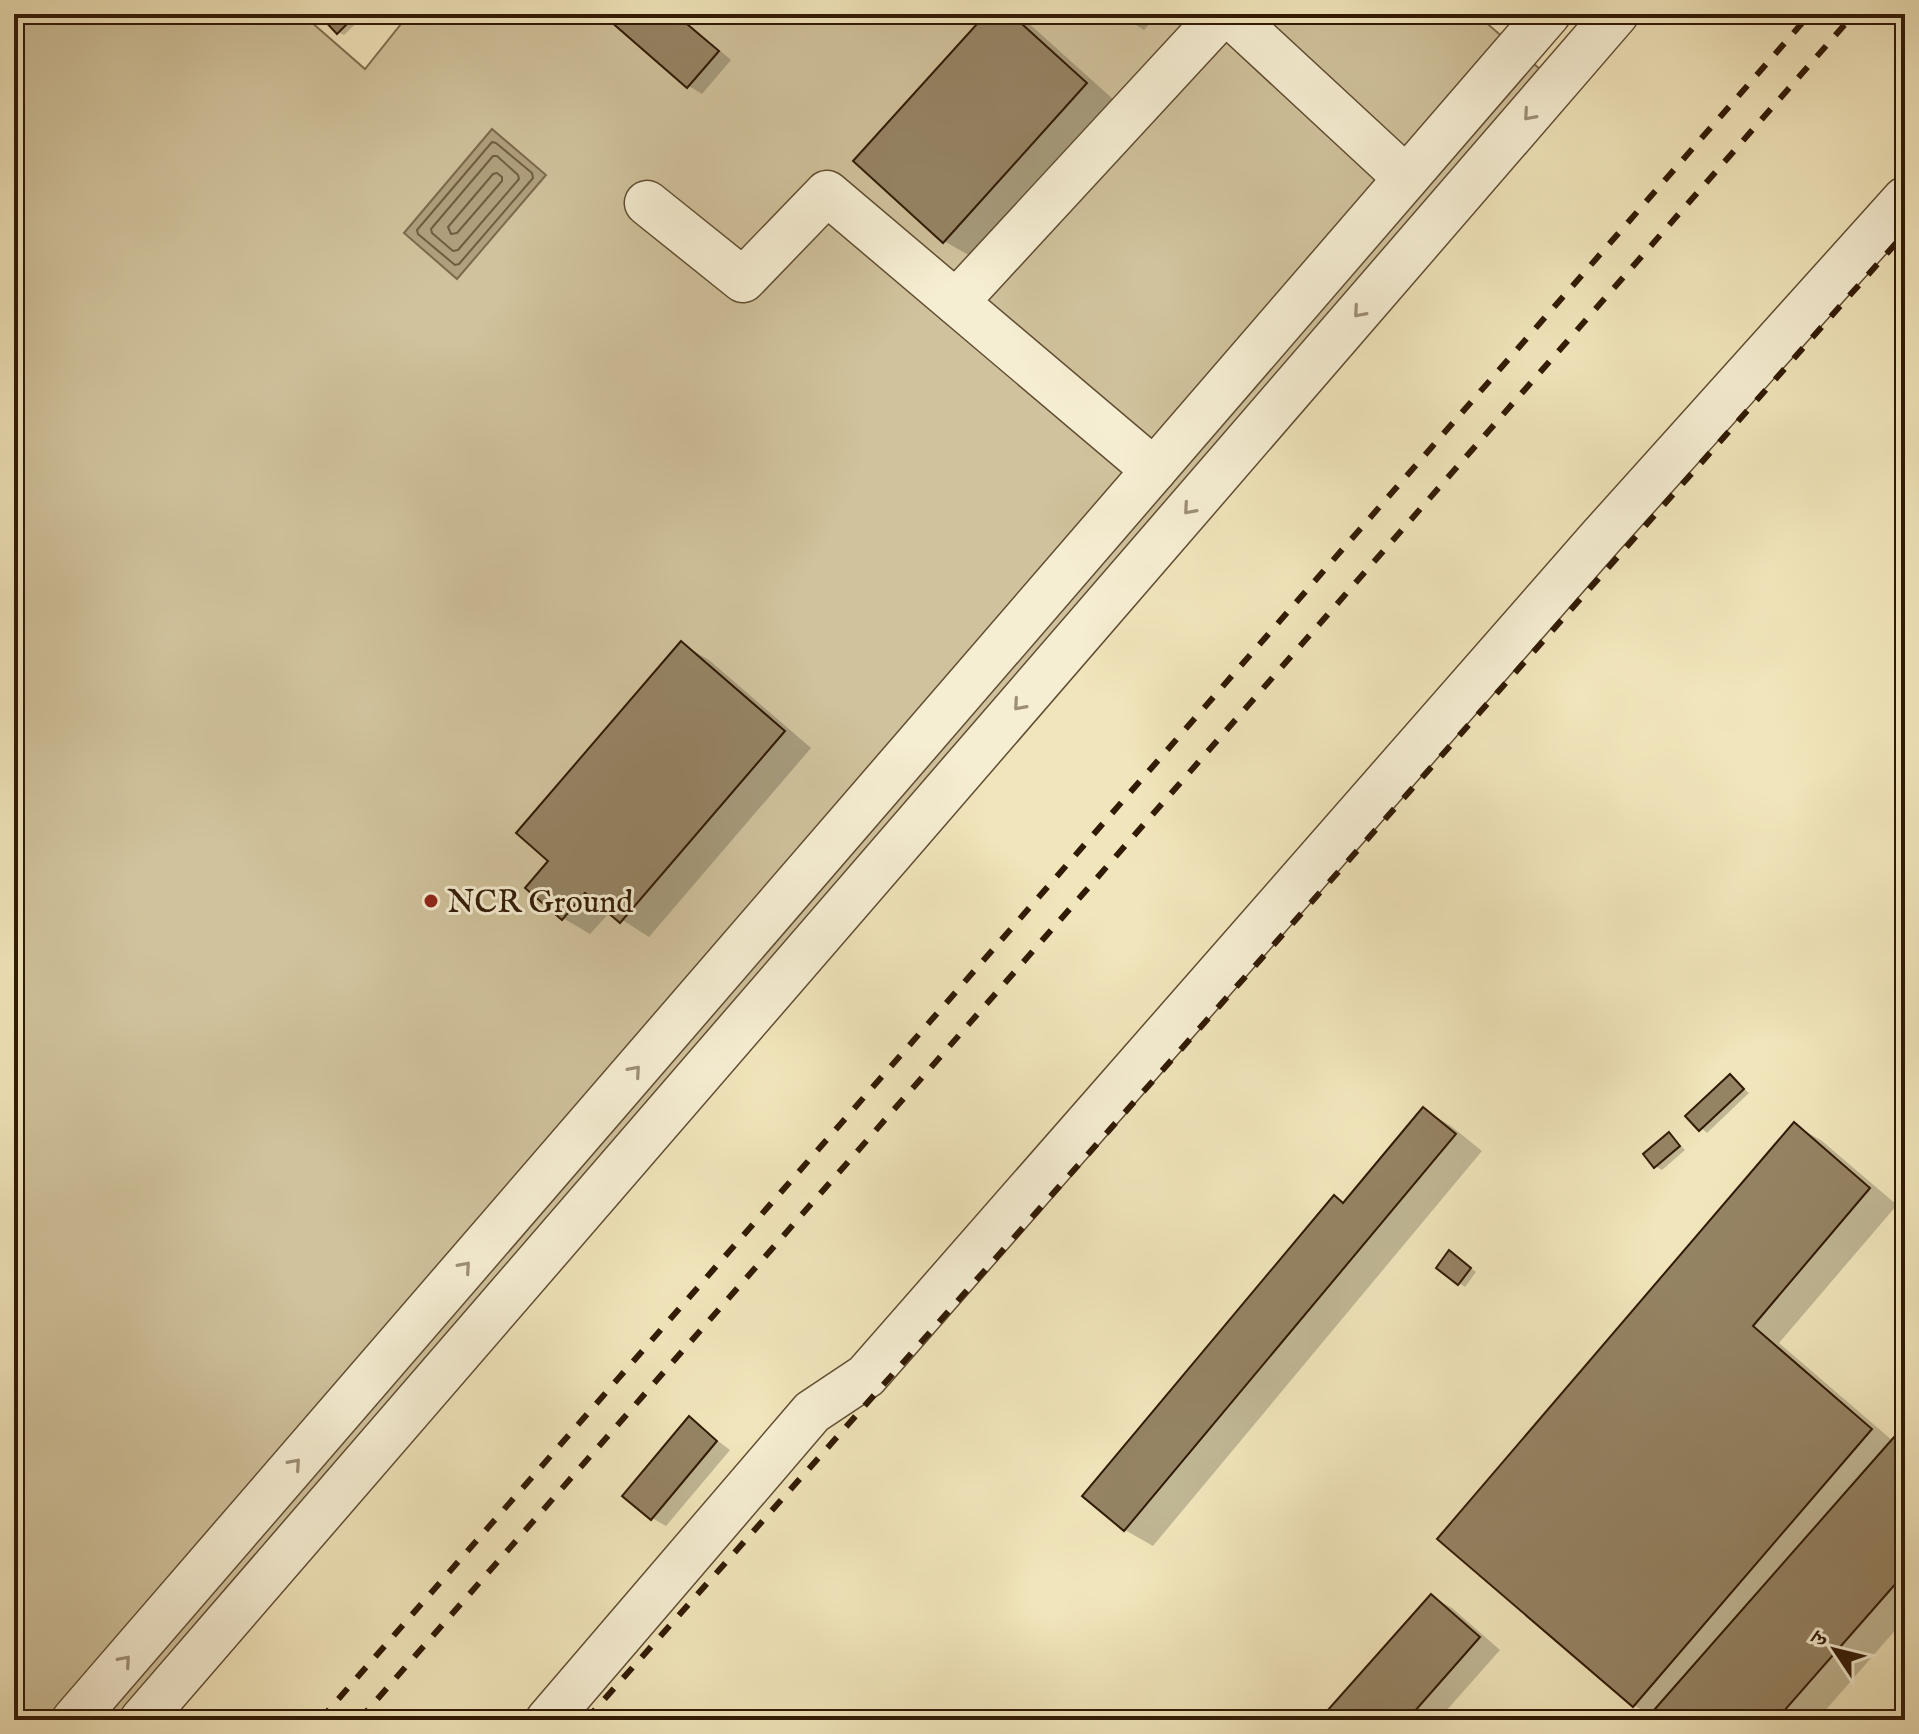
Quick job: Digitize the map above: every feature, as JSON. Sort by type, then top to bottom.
[{"type":"street","points":[[956,302],[1222,14]]},
{"type":"street","points":[[1229,14],[1406,178]]},
{"type":"street","points":[[142,1720],[1616,14]]},
{"type":"street","points":[[74,1720],[1406,178],[1528,21],[1567,71]]},
{"type":"street","points":[[647,203],[743,280],[827,193],[1154,470]]},
{"type":"street","points":[[548,1720],[812,1412],[866,1376],[1601,537],[1905,199]]},
{"type":"shaded area","name":"NCR Ground","points":[[14,14],[302,14],[365,69],[409,14],[1476,14],[1555,82],[140,1720],[14,1720]]},
{"type":"water","points":[[492,129],[546,175],[457,279],[404,233]]},
{"type":"building","points":[[326,14],[357,14],[337,34],[322,18]]},
{"type":"building","points":[[602,14],[675,14],[719,51],[687,88]]},
{"type":"building","points":[[986,14],[1011,14],[1087,83],[943,243],[853,161]]},
{"type":"building","points":[[681,641],[785,731],[620,923],[585,893],[562,920],[525,888],[548,861],[516,833]]},
{"type":"building","points":[[1730,1074],[1744,1089],[1699,1131],[1685,1116]]},
{"type":"building","points":[[1423,1107],[1456,1134],[1124,1531],[1082,1496],[1334,1195],[1343,1203]]},
{"type":"building","points":[[1794,1122],[1870,1188],[1753,1326],[1872,1429],[1633,1707],[1437,1539]]},
{"type":"building","points":[[1669,1132],[1680,1146],[1654,1168],[1643,1154]]},
{"type":"building","points":[[1449,1250],[1471,1268],[1458,1285],[1436,1268]]},
{"type":"building","points":[[689,1416],[717,1441],[651,1520],[622,1496]]},
{"type":"building","points":[[1895,1436],[1905,1445],[1905,1573],[1776,1720],[1649,1720],[1647,1718]]},
{"type":"building","points":[[1431,1594],[1480,1637],[1407,1720],[1319,1720]]},
{"type":"railway","points":[[320,1720],[1810,14]]},
{"type":"railway","points":[[359,1720],[1854,14]]},
{"type":"railway","points":[[586,1720],[1905,233]]},
{"type":"place","name":"NCR Ground","points":[[431,901]]}]
